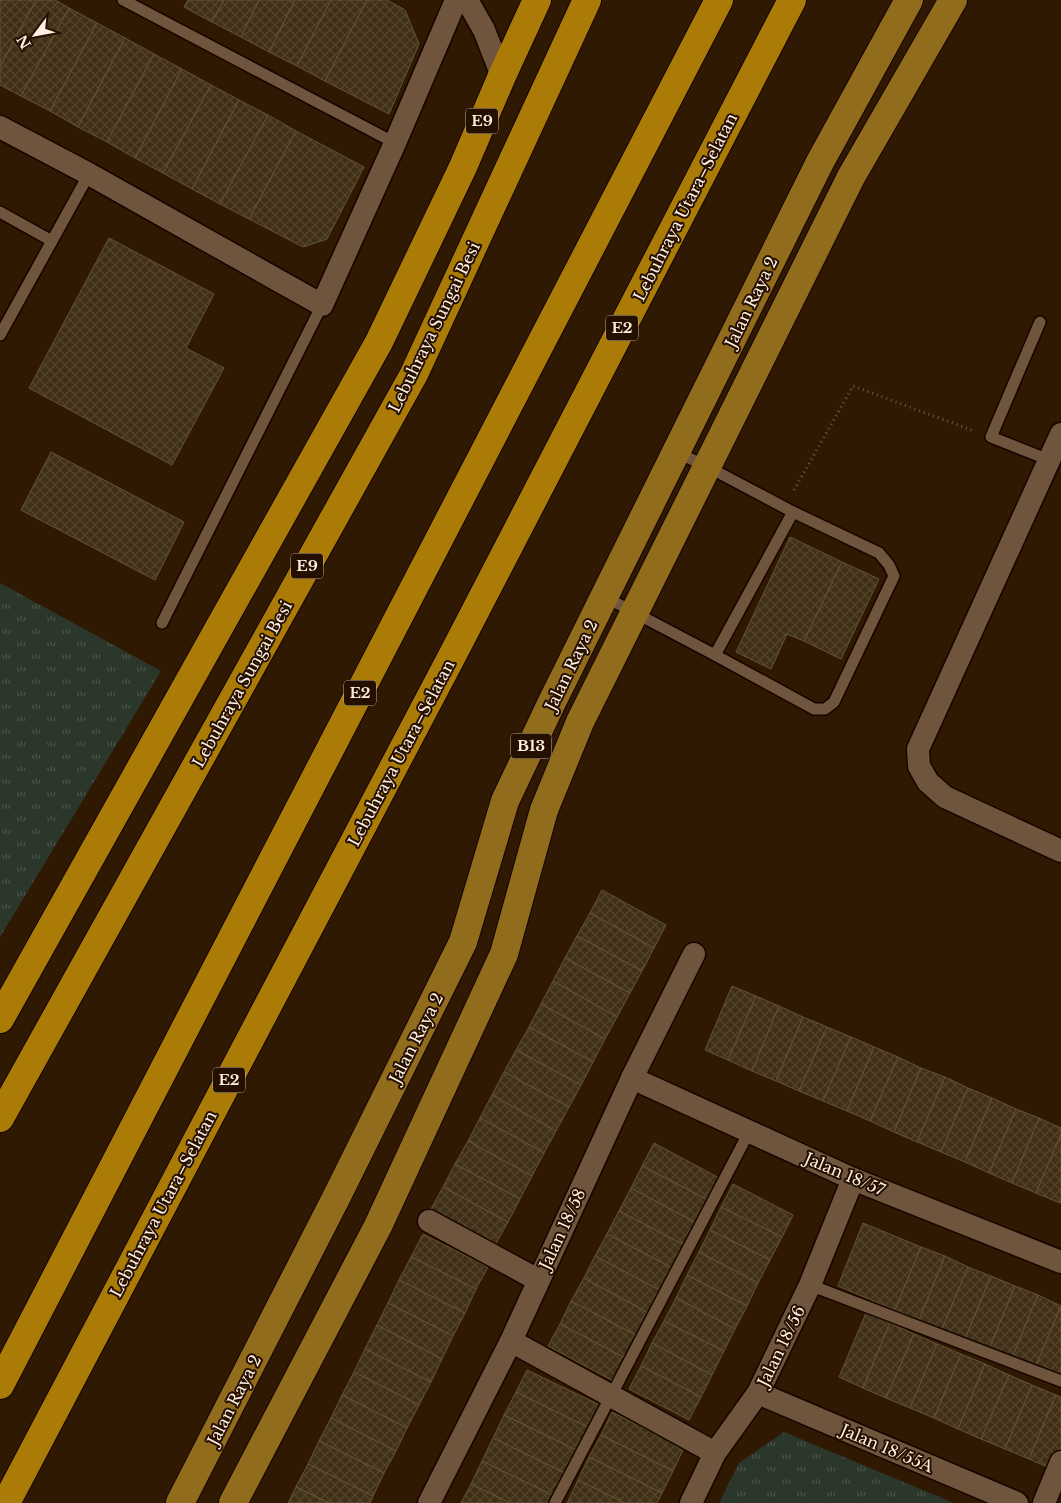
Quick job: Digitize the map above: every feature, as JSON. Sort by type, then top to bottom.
[{"type":"highway","name":"E9","points":[[0,1019],[379,342],[463,167],[502,76],[538,0]]},
{"type":"highway","name":"Lebuhraya Sungai Besi","points":[[0,1118],[414,374],[587,0]]},
{"type":"highway","name":"E2","points":[[0,1385],[719,0]]},
{"type":"highway","name":"Lebuhraya Utara–Selatan","points":[[6,1503],[452,656],[792,0]]},
{"type":"main road","name":"Jalan Raya 2","points":[[180,1503],[332,1207],[463,942],[505,800],[552,702],[820,162],[909,0]]},
{"type":"main road","name":"Jalan Raya 2","points":[[233,1503],[378,1226],[504,954],[544,810],[580,722],[851,177],[953,0]]},
{"type":"street","points":[[0,126],[322,304],[395,143],[456,0]]},
{"type":"street","points":[[467,0],[484,30],[502,76]]},
{"type":"street","points":[[1061,434],[918,749],[919,766],[928,782],[945,797],[1061,851]]},
{"type":"street","name":"Jalan 18/58","points":[[429,1503],[511,1341],[632,1078],[694,954]]},
{"type":"street","name":"Jalan 18/57","points":[[632,1078],[853,1179],[1061,1262]]},
{"type":"street","name":"Jalan 18/56","points":[[691,1503],[715,1453],[758,1393],[810,1286],[853,1179]]},
{"type":"street","points":[[429,1222],[538,1280]]},
{"type":"street","points":[[511,1341],[715,1453]]},
{"type":"street","name":"Jalan 18/55A","points":[[758,1393],[1017,1503]]},
{"type":"street","points":[[1044,1503],[1061,1462]]},
{"type":"lane","points":[[123,0],[395,143]]},
{"type":"lane","points":[[0,335],[89,174]]},
{"type":"lane","points":[[0,212],[52,241]]},
{"type":"lane","points":[[162,623],[322,304]]},
{"type":"lane","points":[[1040,322],[991,437],[1049,460]]},
{"type":"lane","points":[[604,597],[814,709],[825,709],[834,702],[894,576],[889,565],[879,553],[789,510],[676,452]]},
{"type":"lane","points":[[715,655],[789,510]]},
{"type":"lane","points":[[555,1503],[749,1132]]},
{"type":"lane","points":[[810,1286],[1061,1382]]},
{"type":"path","points":[[789,510],[853,386],[991,437]]},
{"type":"green space","points":[[0,583],[161,671],[0,937]]},
{"type":"green space","points":[[784,1432],[954,1503],[719,1503],[739,1463]]},
{"type":"building","points":[[0,0],[36,0],[0,67]]},
{"type":"building","points":[[36,0],[55,0],[69,8],[21,96],[0,85],[0,67]]},
{"type":"building","points":[[188,0],[224,0],[212,22],[184,7]]},
{"type":"building","points":[[224,0],[259,0],[241,37],[212,22]]},
{"type":"building","points":[[259,0],[295,0],[269,52],[241,37]]},
{"type":"building","points":[[295,0],[331,0],[297,66],[269,52]]},
{"type":"building","points":[[331,0],[367,0],[325,81],[297,66]]},
{"type":"building","points":[[367,0],[387,0],[405,10],[419,44],[389,114],[325,81]]},
{"type":"building","points":[[69,8],[97,23],[50,111],[21,96]]},
{"type":"building","points":[[97,23],[125,38],[78,127],[50,111]]},
{"type":"building","points":[[125,38],[154,54],[107,142],[78,127]]},
{"type":"building","points":[[154,54],[182,69],[135,158],[107,142]]},
{"type":"building","points":[[182,69],[211,85],[163,173],[135,158]]},
{"type":"building","points":[[211,85],[239,100],[192,189],[163,173]]},
{"type":"building","points":[[239,100],[268,115],[220,204],[192,189]]},
{"type":"building","points":[[268,115],[296,131],[249,219],[220,204]]},
{"type":"building","points":[[296,131],[364,167],[327,239],[303,247],[249,219]]},
{"type":"building","points":[[109,238],[214,294],[186,348],[224,368],[172,465],[29,388]]},
{"type":"building","points":[[51,452],[184,522],[155,580],[21,510]]},
{"type":"building","points":[[790,537],[842,562],[804,641],[787,634],[771,669],[736,652]]},
{"type":"building","points":[[842,562],[879,579],[841,659],[804,641]]},
{"type":"building","points":[[602,890],[666,925],[654,948],[590,913]]},
{"type":"building","points":[[590,913],[654,948],[642,971],[577,936]]},
{"type":"building","points":[[577,936],[642,971],[630,993],[565,958]]},
{"type":"building","points":[[565,958],[630,993],[617,1017],[553,981]]},
{"type":"building","points":[[553,981],[617,1017],[605,1039],[541,1004]]},
{"type":"building","points":[[732,986],[756,996],[728,1060],[705,1050]]},
{"type":"building","points":[[756,996],[779,1006],[752,1071],[728,1060]]},
{"type":"building","points":[[541,1004],[605,1039],[593,1062],[529,1027]]},
{"type":"building","points":[[779,1006],[803,1017],[776,1081],[752,1071]]},
{"type":"building","points":[[803,1017],[827,1027],[799,1091],[776,1081]]},
{"type":"building","points":[[529,1027],[593,1062],[581,1085],[516,1050]]},
{"type":"building","points":[[827,1027],[851,1037],[823,1101],[799,1091]]},
{"type":"building","points":[[851,1037],[874,1047],[847,1111],[823,1101]]},
{"type":"building","points":[[874,1047],[898,1057],[870,1121],[847,1111]]},
{"type":"building","points":[[516,1050],[581,1085],[569,1107],[504,1072]]},
{"type":"building","points":[[898,1057],[921,1068],[894,1132],[870,1121]]},
{"type":"building","points":[[921,1068],[945,1077],[917,1142],[894,1132]]},
{"type":"building","points":[[504,1072],[569,1107],[556,1131],[492,1095]]},
{"type":"building","points":[[945,1077],[968,1088],[941,1152],[917,1142]]},
{"type":"building","points":[[968,1088],[992,1098],[965,1162],[941,1152]]},
{"type":"building","points":[[492,1095],[556,1131],[544,1153],[480,1118]]},
{"type":"building","points":[[992,1098],[1016,1109],[989,1173],[965,1162]]},
{"type":"building","points":[[1016,1109],[1039,1118],[1012,1183],[989,1173]]},
{"type":"building","points":[[480,1118],[544,1153],[532,1176],[468,1141]]},
{"type":"building","points":[[1039,1118],[1061,1128],[1061,1134],[1036,1193],[1012,1183]]},
{"type":"building","points":[[1061,1134],[1061,1200],[1060,1203],[1036,1193]]},
{"type":"building","points":[[468,1141],[532,1176],[520,1199],[455,1164]]},
{"type":"building","points":[[654,1143],[723,1180],[712,1202],[642,1166]]},
{"type":"building","points":[[455,1164],[520,1199],[508,1222],[443,1187]]},
{"type":"building","points":[[642,1166],[712,1202],[700,1225],[631,1188]]},
{"type":"building","points":[[733,1184],[793,1215],[782,1237],[721,1207]]},
{"type":"building","points":[[443,1187],[508,1222],[495,1245],[431,1209]]},
{"type":"building","points":[[631,1188],[700,1225],[688,1247],[619,1211]]},
{"type":"building","points":[[721,1207],[782,1237],[770,1260],[710,1230]]},
{"type":"building","points":[[619,1211],[688,1247],[676,1270],[607,1234]]},
{"type":"building","points":[[863,1223],[921,1247],[895,1310],[838,1286]]},
{"type":"building","points":[[710,1230],[770,1260],[758,1283],[699,1252]]},
{"type":"building","points":[[423,1234],[488,1267],[476,1289],[411,1257]]},
{"type":"building","points":[[607,1234],[676,1270],[665,1293],[595,1256]]},
{"type":"building","points":[[921,1247],[945,1256],[919,1320],[895,1310]]},
{"type":"building","points":[[699,1252],[758,1283],[747,1306],[687,1275]]},
{"type":"building","points":[[595,1256],[665,1293],[652,1315],[584,1278]]},
{"type":"building","points":[[945,1256],[968,1267],[942,1329],[919,1320]]},
{"type":"building","points":[[411,1257],[476,1289],[465,1313],[399,1280]]},
{"type":"building","points":[[968,1267],[991,1276],[965,1339],[942,1329]]},
{"type":"building","points":[[687,1275],[747,1306],[735,1329],[676,1298]]},
{"type":"building","points":[[991,1276],[1015,1286],[989,1349],[965,1339]]},
{"type":"building","points":[[584,1278],[652,1315],[641,1338],[571,1301]]},
{"type":"building","points":[[399,1280],[465,1313],[453,1336],[388,1303]]},
{"type":"building","points":[[1015,1286],[1038,1295],[1012,1358],[989,1349]]},
{"type":"building","points":[[1038,1295],[1061,1306],[1035,1368],[1012,1358]]},
{"type":"building","points":[[676,1298],[735,1329],[724,1351],[664,1321]]},
{"type":"building","points":[[571,1301],[641,1338],[629,1360],[560,1324]]},
{"type":"building","points":[[388,1303],[453,1336],[442,1359],[377,1325]]},
{"type":"building","points":[[1061,1306],[1061,1372],[1059,1377],[1035,1368]]},
{"type":"building","points":[[866,1313],[890,1323],[863,1388],[839,1377]]},
{"type":"building","points":[[664,1321],[724,1351],[712,1375],[652,1343]]},
{"type":"building","points":[[890,1323],[914,1334],[886,1398],[863,1388]]},
{"type":"building","points":[[560,1324],[629,1360],[617,1383],[548,1346]]},
{"type":"building","points":[[377,1325],[442,1359],[431,1382],[365,1349]]},
{"type":"building","points":[[914,1334],[937,1344],[910,1408],[886,1398]]},
{"type":"building","points":[[652,1343],[712,1375],[701,1397],[641,1366]]},
{"type":"building","points":[[937,1344],[961,1354],[934,1418],[910,1408]]},
{"type":"building","points":[[365,1349],[431,1382],[419,1405],[354,1372]]},
{"type":"building","points":[[961,1354],[985,1364],[958,1429],[934,1418]]},
{"type":"building","points":[[985,1364],[1009,1375],[981,1439],[958,1429]]},
{"type":"building","points":[[641,1366],[701,1397],[689,1420],[629,1389]]},
{"type":"building","points":[[527,1370],[602,1406],[591,1429],[516,1392]]},
{"type":"building","points":[[354,1372],[419,1405],[407,1428],[342,1395]]},
{"type":"building","points":[[1009,1375],[1032,1385],[1005,1449],[981,1439]]},
{"type":"building","points":[[1032,1385],[1056,1395],[1029,1459],[1005,1449]]},
{"type":"building","points":[[516,1392],[591,1429],[580,1452],[504,1415]]},
{"type":"building","points":[[342,1395],[407,1428],[396,1451],[331,1418]]},
{"type":"building","points":[[1056,1395],[1061,1397],[1061,1449],[1052,1469],[1029,1459]]},
{"type":"building","points":[[612,1412],[684,1448],[673,1471],[601,1435]]},
{"type":"building","points":[[504,1415],[580,1452],[569,1475],[493,1438]]},
{"type":"building","points":[[331,1418],[396,1451],[384,1473],[319,1441]]},
{"type":"building","points":[[601,1435],[673,1471],[662,1493],[589,1457]]},
{"type":"building","points":[[493,1438],[569,1475],[558,1498],[482,1461]]},
{"type":"building","points":[[319,1441],[384,1473],[373,1496],[308,1464]]},
{"type":"building","points":[[589,1457],[662,1493],[657,1503],[625,1503],[578,1480]]},
{"type":"building","points":[[482,1461],[558,1498],[555,1503],[510,1503],[471,1484]]},
{"type":"building","points":[[308,1464],[373,1496],[370,1503],[329,1503],[296,1487]]},
{"type":"building","points":[[578,1480],[625,1503],[567,1503]]},
{"type":"building","points":[[471,1484],[510,1503],[461,1503]]},
{"type":"building","points":[[296,1487],[329,1503],[288,1503]]}]
